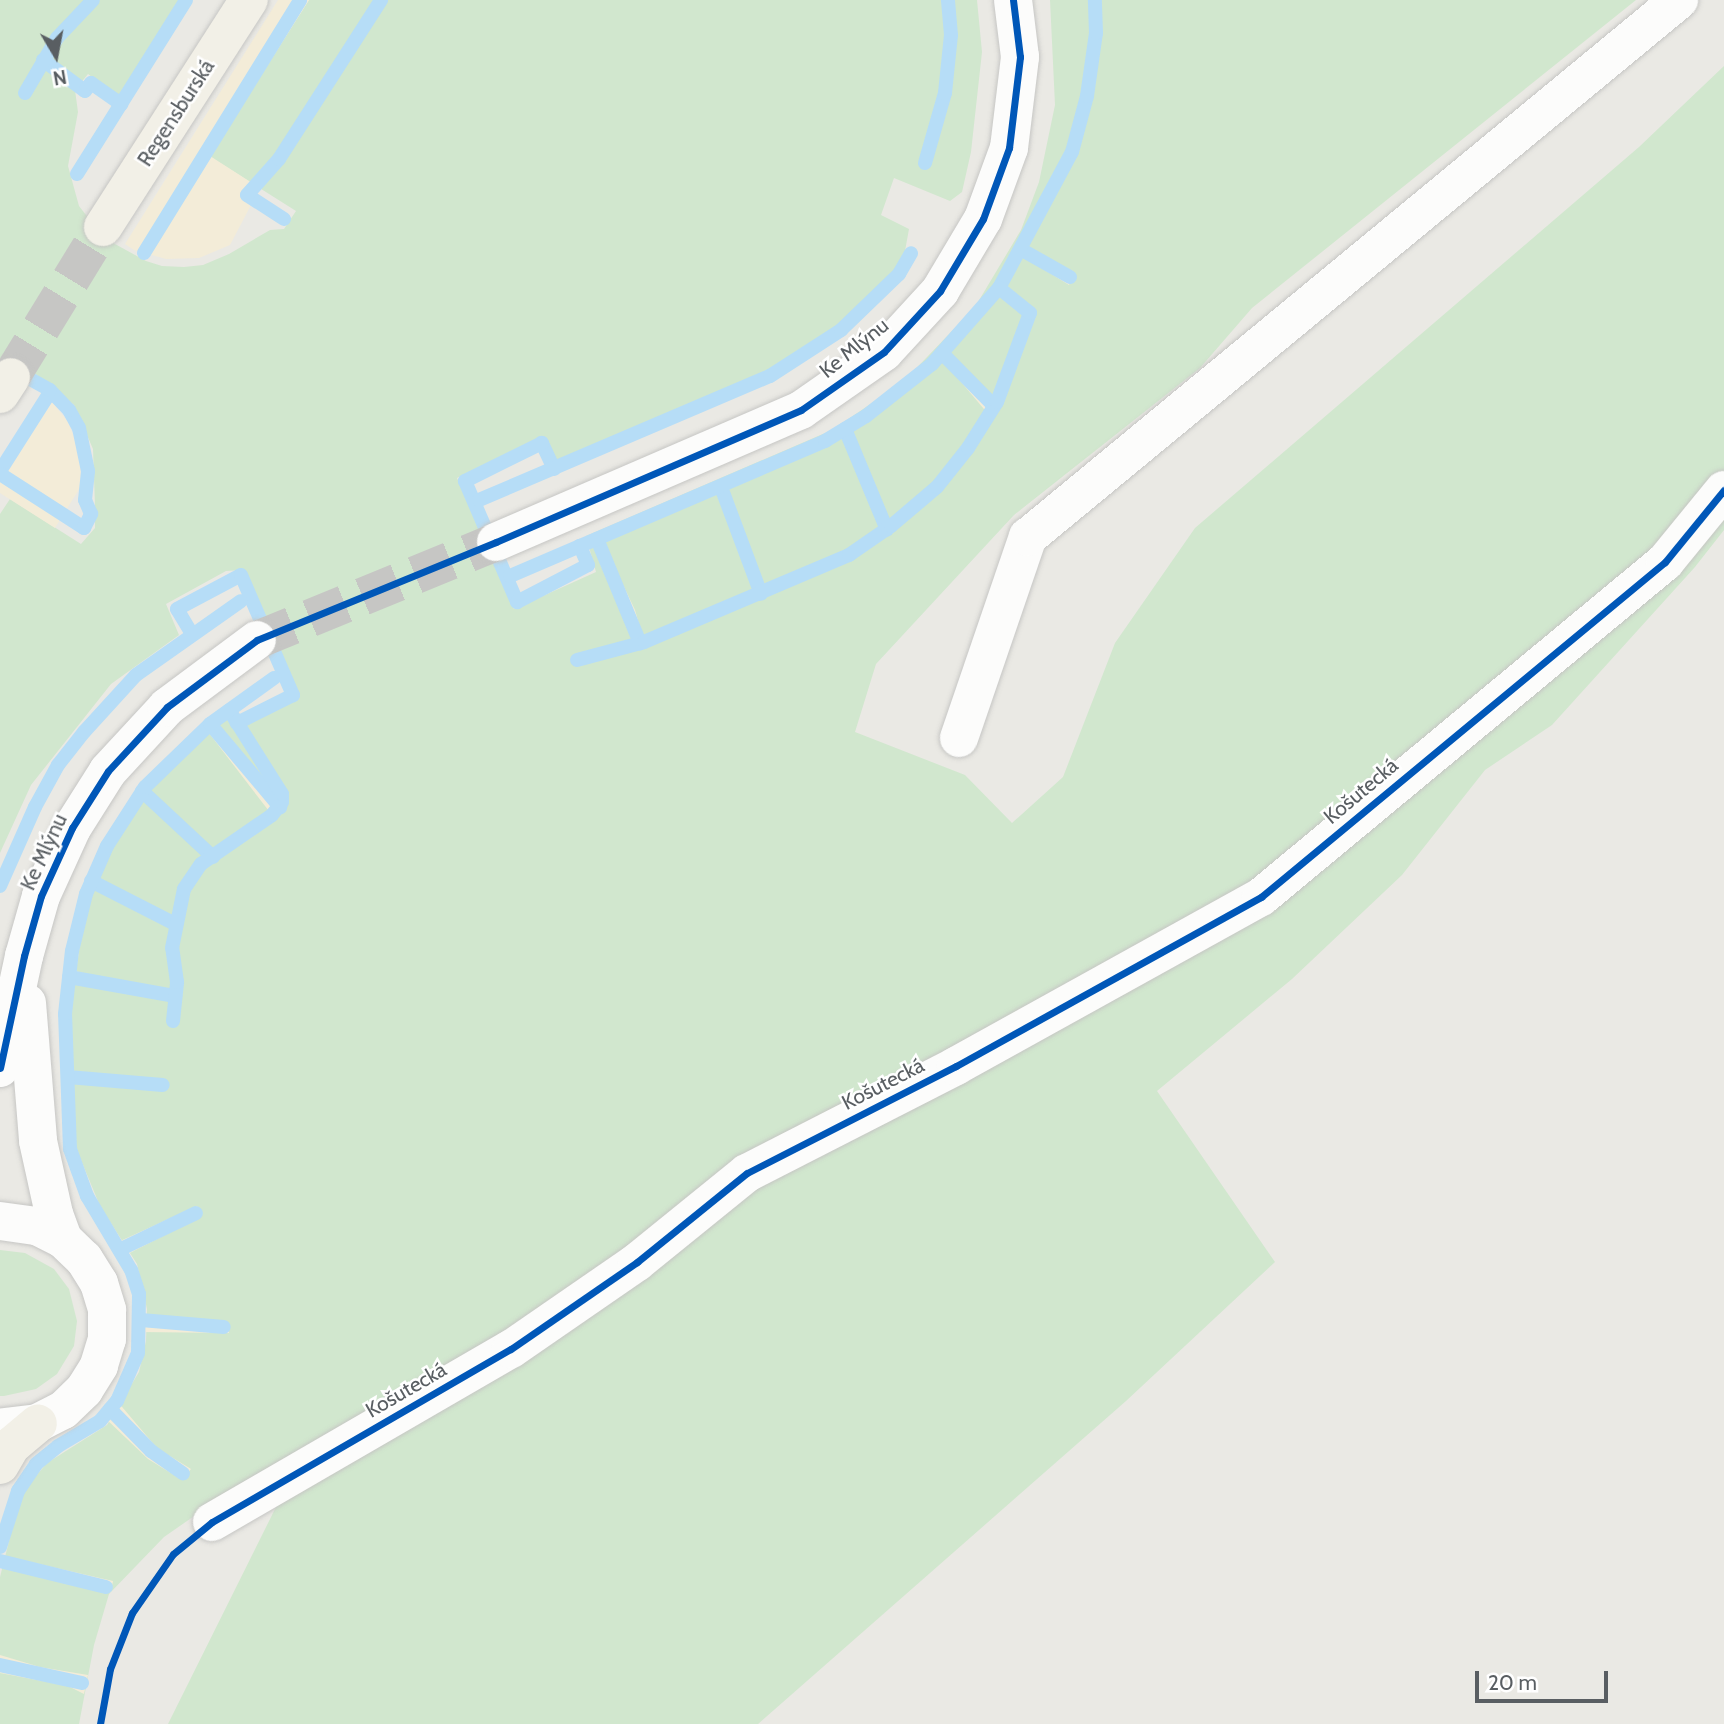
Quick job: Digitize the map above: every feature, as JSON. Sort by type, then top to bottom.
[{"type":"main road","name":"Regensburská","points":[[103,227],[249,0]]},
{"type":"main road","points":[[0,1465],[11,1446],[38,1423]]},
{"type":"street","name":"Ke Mlýnu","points":[[496,542],[801,410],[884,352],[940,291],[983,219],[1009,148],[1020,57],[1013,0]]},
{"type":"street","points":[[959,738],[1028,537],[1679,0]]},
{"type":"street","name":"Košutecká","points":[[212,1522],[511,1349],[637,1262],[747,1173],[956,1066],[1261,897],[1665,562],[1724,490]]},
{"type":"street","name":"Ke Mlýnu","points":[[0,1068],[23,956],[41,895],[72,828],[108,771],[167,707],[257,640]]},
{"type":"street","name":"Ke Mlýnu","points":[[23,956],[38,1142],[63,1239]]},
{"type":"street","name":"Ke Mlýnu","points":[[0,1221],[37,1226],[63,1239],[84,1259],[99,1283],[107,1310],[107,1339],[99,1366],[84,1390],[63,1410],[38,1423],[0,1428]]},
{"type":"green space","points":[[0,0],[181,0],[119,98],[88,74],[75,90],[78,112],[68,166],[79,206],[104,238],[146,261],[162,266],[184,267],[203,265],[229,254],[270,230],[284,229],[296,211],[209,156],[309,0],[977,0],[982,52],[971,152],[962,192],[950,201],[894,178],[881,215],[909,229],[903,262],[884,284],[829,333],[769,373],[718,392],[555,464],[544,439],[457,478],[514,609],[596,572],[586,536],[832,430],[903,382],[975,307],[1021,230],[1039,182],[1055,105],[1050,0],[1636,0],[1252,308],[1200,368],[1014,515],[876,664],[855,732],[965,775],[1012,823],[1063,777],[1115,643],[1195,528],[1639,147],[1724,66],[1724,530],[1695,567],[1552,725],[1485,770],[1402,875],[1292,979],[1157,1091],[1275,1262],[1126,1401],[758,1724],[168,1724],[277,1505],[236,1487],[164,1537],[109,1594],[94,1645],[79,1724],[0,1724],[0,1577],[18,1505],[28,1485],[47,1463],[107,1425],[139,1372],[146,1341],[147,1309],[137,1264],[100,1206],[76,1148],[71,1006],[84,917],[100,871],[124,827],[152,787],[225,716],[234,729],[296,698],[242,570],[226,571],[166,604],[179,635],[111,684],[31,785],[0,853],[0,514],[10,499],[81,544],[95,528],[95,506],[93,449],[74,405],[28,368],[0,359]]},
{"type":"green space","points":[[0,1250],[25,1253],[54,1269],[69,1289],[77,1321],[74,1346],[57,1374],[36,1389],[4,1396],[0,1396]]},
{"type":"sand","points":[[278,0],[309,0],[210,156],[260,188],[230,245],[199,258],[166,259],[134,250],[125,244]]},
{"type":"sand","points":[[1023,246],[1063,269],[1073,271],[1069,285],[1019,254]]},
{"type":"sand","points":[[944,350],[965,367],[997,402],[989,415],[939,356]]},
{"type":"sand","points":[[52,402],[68,422],[80,453],[81,486],[55,528],[0,493],[0,482]]},
{"type":"sand","points":[[849,426],[891,525],[881,530],[839,430]]},
{"type":"sand","points":[[725,485],[766,592],[756,596],[715,489]]},
{"type":"sand","points":[[601,538],[635,610],[644,642],[635,645],[601,566],[592,541]]},
{"type":"sand","points":[[215,720],[273,792],[282,794],[280,807],[272,815],[205,728]]},
{"type":"sand","points":[[145,787],[215,854],[208,859],[139,797]]},
{"type":"sand","points":[[93,877],[175,919],[175,929],[89,887]]},
{"type":"sand","points":[[70,970],[176,993],[175,999],[68,983]]},
{"type":"sand","points":[[68,1070],[166,1082],[166,1089],[68,1083]]},
{"type":"sand","points":[[197,1206],[202,1216],[124,1256],[118,1242]]},
{"type":"sand","points":[[140,1315],[228,1322],[229,1333],[140,1332]]},
{"type":"sand","points":[[117,1401],[157,1448],[191,1469],[182,1480],[148,1459],[104,1417]]},
{"type":"sand","points":[[0,1555],[113,1581],[110,1593],[0,1567]]},
{"type":"sand","points":[[0,1655],[40,1667],[88,1675],[84,1694],[68,1686],[0,1673]]},
{"type":"waterway","points":[[25,93],[57,38],[93,0]]},
{"type":"waterway","points":[[77,174],[186,0]]},
{"type":"waterway","points":[[144,253],[300,0]]},
{"type":"waterway","points":[[284,219],[247,195],[279,159],[381,0]]},
{"type":"waterway","points":[[925,163],[945,93],[951,35],[948,0]]},
{"type":"waterway","points":[[510,576],[825,441],[866,416],[932,364],[999,288],[1072,152],[1087,96],[1096,33],[1095,0]]},
{"type":"waterway","points":[[43,60],[85,91],[91,83],[121,104]]},
{"type":"waterway","points":[[1022,250],[1070,277]]},
{"type":"waterway","points":[[479,500],[770,376],[841,330],[899,274],[911,253]]},
{"type":"waterway","points":[[577,660],[644,642],[849,555],[891,526],[937,487],[968,448],[997,402],[1030,313],[999,288]]},
{"type":"waterway","points":[[942,353],[994,406]]},
{"type":"waterway","points":[[0,474],[84,528],[91,514],[85,500],[88,471],[79,428],[69,410],[50,390],[14,370]]},
{"type":"waterway","points":[[0,471],[47,397]]},
{"type":"waterway","points":[[845,429],[887,530]]},
{"type":"waterway","points":[[554,469],[542,443],[465,481],[517,602],[588,565],[580,546]]},
{"type":"waterway","points":[[721,487],[761,594]]},
{"type":"waterway","points":[[597,539],[640,643]]},
{"type":"waterway","points":[[192,634],[177,609],[241,575],[293,695],[237,723]]},
{"type":"waterway","points":[[0,886],[35,807],[58,765],[84,732],[136,675],[241,601]]},
{"type":"waterway","points":[[0,1547],[18,1491],[36,1464],[58,1446],[100,1421],[117,1401],[138,1353],[139,1294],[131,1270],[87,1196],[70,1149],[65,1014],[72,951],[86,894],[107,846],[145,787],[210,724],[274,678]]},
{"type":"waterway","points":[[173,1021],[177,982],[172,948],[184,889],[201,864],[272,815],[282,802],[282,794],[229,710]]},
{"type":"waterway","points":[[210,724],[280,807]]},
{"type":"waterway","points":[[142,791],[213,857]]},
{"type":"waterway","points":[[91,881],[175,924]]},
{"type":"waterway","points":[[69,977],[175,996]]},
{"type":"waterway","points":[[68,1077],[163,1085]]},
{"type":"waterway","points":[[121,1249],[196,1213]]},
{"type":"waterway","points":[[141,1320],[224,1327]]},
{"type":"waterway","points":[[110,1409],[151,1451],[183,1473]]},
{"type":"waterway","points":[[0,1561],[106,1587]]},
{"type":"waterway","points":[[0,1665],[82,1683]]},
{"type":"tunnel","points":[[11,377],[103,227]]},
{"type":"tunnel","points":[[257,640],[496,542]]},
{"type":"cycle path","points":[[0,1068],[24,956],[41,896],[72,828],[108,771],[167,707],[257,640],[496,542],[801,410],[884,352],[940,291],[983,219],[1009,148],[1020,57],[1013,0]]},
{"type":"cycle path","points":[[100,1724],[110,1669],[132,1613],[173,1554],[212,1522],[511,1349],[637,1262],[747,1173],[956,1066],[1261,897],[1665,562],[1724,490]]}]
